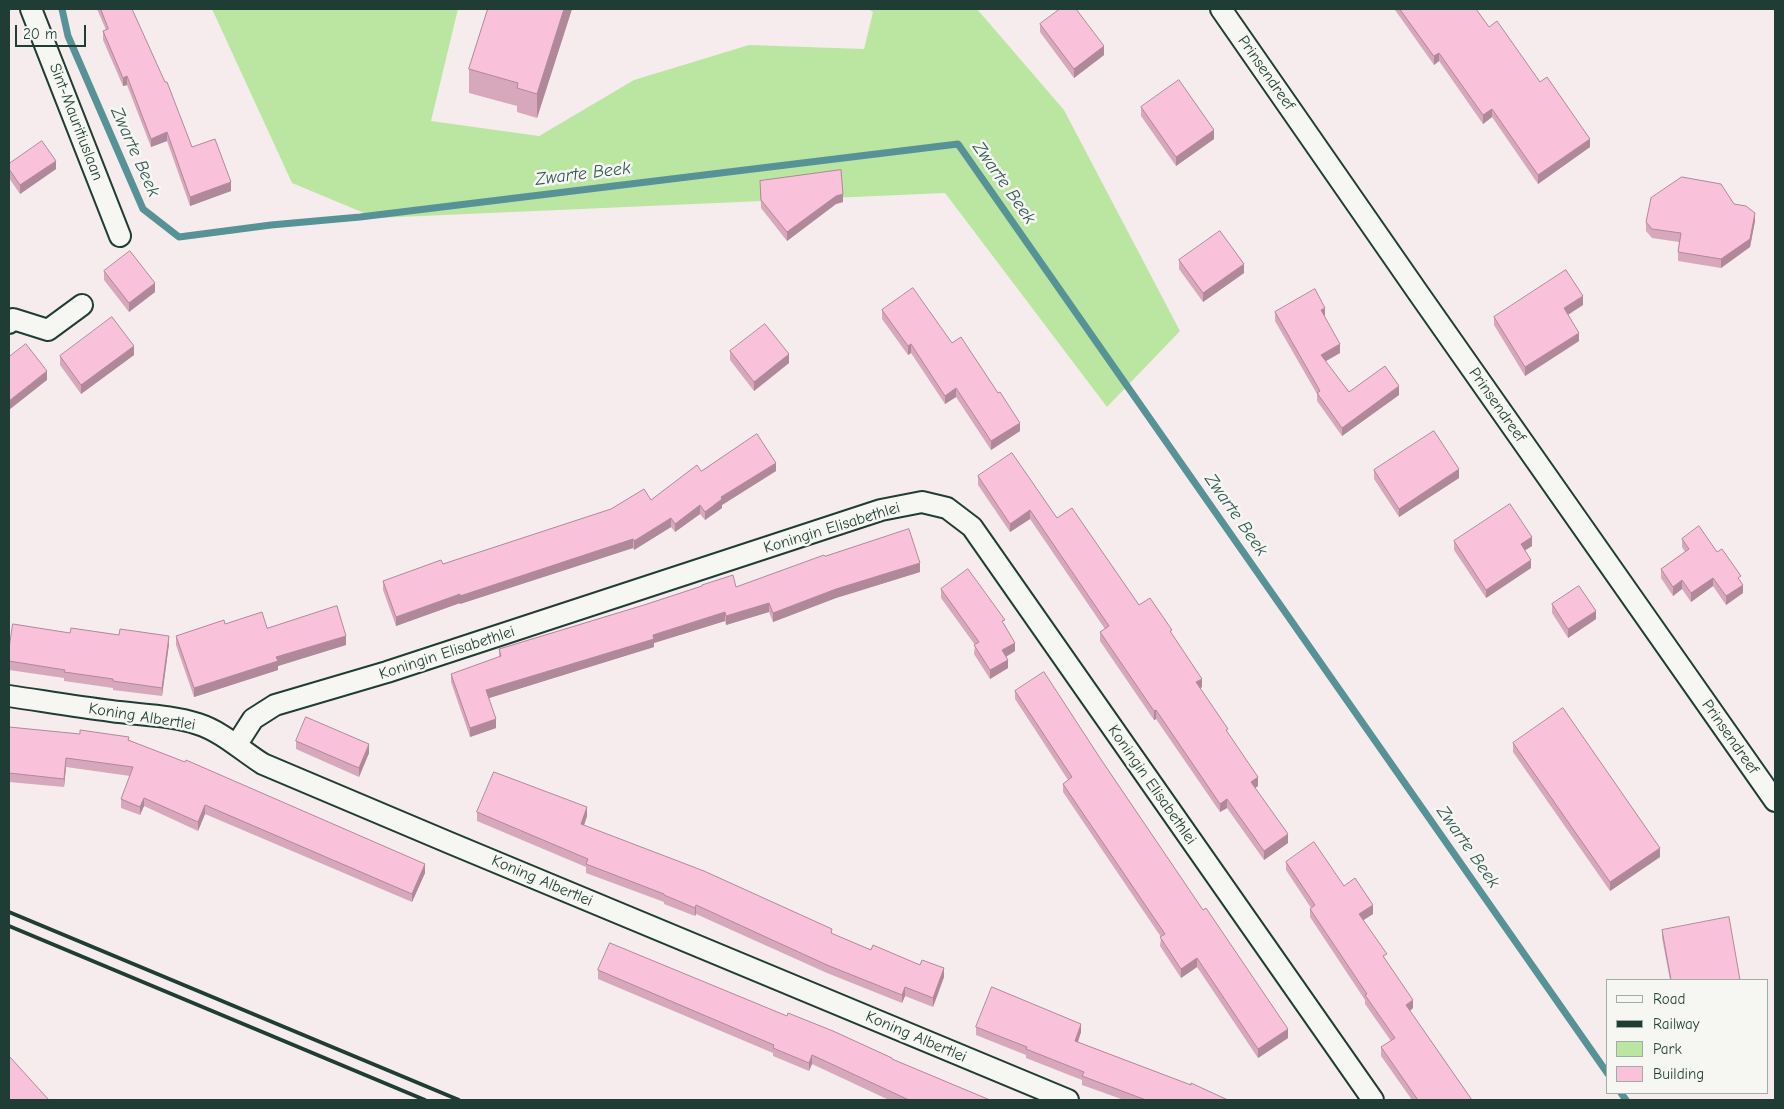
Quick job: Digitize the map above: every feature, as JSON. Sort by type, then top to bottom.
[{"type":"street","name":"Sint-Mauritiuslaan","points":[[31,9],[120,236]]},
{"type":"street","name":"Prinsendreef","points":[[1221,9],[1775,800]]},
{"type":"street","points":[[9,323],[13,319],[48,330],[82,305]]},
{"type":"street","name":"Koningin Elisabethlei","points":[[237,744],[253,719],[275,705],[387,672],[881,510],[922,502],[947,508],[972,527],[1373,1100]]},
{"type":"street","name":"Koning Albertlei","points":[[9,696],[156,716],[199,724],[237,744],[248,755],[263,764],[1068,1100]]},
{"type":"green space","points":[[212,9],[458,9],[431,121],[539,136],[634,80],[749,45],[864,49],[873,12],[868,9],[977,9],[1064,110],[1180,331],[1107,407],[945,193],[376,218],[292,183]]},
{"type":"building","points":[[101,9],[132,9],[165,82],[167,82],[192,147],[215,139],[231,182],[190,197],[167,132],[151,139],[127,76],[123,78],[103,31],[108,29]]},
{"type":"building","points":[[488,9],[564,9],[537,94],[517,88],[518,83],[469,69]]},
{"type":"building","points":[[1060,9],[1076,9],[1104,46],[1074,69],[1040,24]]},
{"type":"building","points":[[1400,9],[1476,9],[1489,27],[1497,21],[1540,82],[1547,77],[1590,139],[1538,175],[1492,109],[1483,115],[1439,53],[1434,56]]},
{"type":"building","points":[[1179,80],[1214,130],[1176,157],[1141,107]]},
{"type":"building","points":[[42,141],[56,161],[20,185],[9,169],[9,164]]},
{"type":"building","points":[[841,170],[843,194],[836,196],[787,232],[761,200],[760,181]]},
{"type":"building","points":[[1682,177],[1721,184],[1734,204],[1746,206],[1755,213],[1750,239],[1721,259],[1678,252],[1681,233],[1652,229],[1646,222],[1651,198]]},
{"type":"building","points":[[1220,231],[1244,264],[1203,293],[1179,260]]},
{"type":"building","points":[[130,251],[155,283],[129,303],[104,271]]},
{"type":"building","points":[[1566,270],[1583,296],[1564,308],[1579,333],[1525,367],[1494,317]]},
{"type":"building","points":[[913,288],[952,343],[961,337],[1020,423],[991,441],[956,388],[945,396],[911,344],[908,346],[882,310]]},
{"type":"building","points":[[1315,289],[1325,308],[1321,310],[1340,344],[1321,355],[1349,392],[1385,366],[1399,386],[1342,428],[1317,393],[1320,391],[1275,312]]},
{"type":"building","points":[[112,317],[134,346],[81,385],[60,356]]},
{"type":"building","points":[[765,324],[789,354],[754,382],[730,351]]},
{"type":"building","points":[[26,344],[47,371],[9,401],[9,357]]},
{"type":"building","points":[[1434,431],[1459,469],[1399,509],[1374,470]]},
{"type":"building","points":[[757,434],[776,463],[721,497],[722,499],[705,512],[700,505],[675,524],[671,518],[634,541],[633,539],[460,596],[460,594],[396,617],[383,581],[441,560],[443,564],[611,509],[644,489],[651,500],[697,465],[701,471]]},
{"type":"building","points":[[1012,453],[1057,518],[1072,508],[1139,605],[1150,598],[1172,630],[1170,631],[1202,679],[1196,682],[1258,777],[1251,782],[1288,834],[1264,851],[1227,799],[1220,804],[1156,710],[1154,711],[1100,632],[1109,626],[1030,510],[1010,524],[978,476]]},
{"type":"building","points":[[1510,504],[1532,537],[1521,544],[1531,560],[1486,590],[1454,541]]},
{"type":"building","points":[[1699,526],[1717,552],[1722,549],[1741,576],[1738,578],[1743,585],[1726,596],[1713,578],[1691,593],[1682,580],[1673,587],[1661,569],[1689,549],[1682,539]]},
{"type":"building","points":[[909,529],[920,563],[836,589],[773,613],[769,603],[726,616],[725,612],[653,635],[654,639],[486,690],[496,719],[470,728],[451,674],[501,656],[499,649],[644,605],[733,575],[736,587],[824,555]]},
{"type":"building","points":[[968,569],[1005,620],[1002,621],[1015,643],[1002,650],[1008,660],[990,670],[974,645],[979,642],[941,589]]},
{"type":"building","points":[[1579,586],[1596,611],[1568,629],[1552,604]]},
{"type":"building","points":[[337,606],[346,636],[276,657],[278,661],[194,688],[176,636],[224,620],[225,624],[262,612],[267,628]]},
{"type":"building","points":[[13,624],[70,633],[71,628],[119,635],[120,629],[169,636],[162,688],[113,681],[113,679],[9,661]]},
{"type":"building","points":[[1044,672],[1203,910],[1206,908],[1288,1029],[1258,1049],[1197,958],[1181,969],[1160,937],[1165,934],[1063,784],[1072,777],[1015,691]]},
{"type":"building","points":[[1563,708],[1660,848],[1610,882],[1513,743]]},
{"type":"building","points":[[306,717],[369,744],[359,768],[296,741]]},
{"type":"building","points":[[9,727],[80,734],[80,730],[129,737],[128,740],[185,762],[186,760],[425,864],[412,894],[205,805],[198,822],[144,798],[140,807],[121,799],[133,767],[66,758],[64,779],[9,773]]},
{"type":"building","points":[[494,772],[587,807],[581,824],[704,871],[832,929],[831,933],[871,950],[873,945],[920,965],[922,960],[944,968],[933,998],[905,987],[902,995],[827,965],[696,905],[695,908],[586,864],[588,859],[477,812]]},
{"type":"building","points":[[1314,842],[1344,886],[1355,878],[1373,905],[1359,914],[1387,954],[1383,956],[1413,1000],[1406,1005],[1472,1100],[1418,1100],[1381,1047],[1395,1038],[1310,909],[1315,905],[1286,862]]},
{"type":"building","points":[[1729,917],[1740,979],[1671,979],[1662,930]]},
{"type":"building","points":[[610,943],[787,1016],[788,1013],[833,1031],[892,1059],[990,1100],[909,1100],[812,1055],[809,1063],[773,1048],[774,1045],[598,970]]},
{"type":"building","points":[[992,987],[1081,1024],[1075,1041],[1191,1085],[1191,1083],[1228,1100],[1146,1100],[1082,1076],[1084,1072],[976,1027]]},
{"type":"building","points":[[9,1056],[49,1100],[9,1100]]},
{"type":"waterway","name":"Zwarte Beek","points":[[62,9],[68,36],[143,209],[179,237],[271,225],[360,217],[958,144],[1606,1071]]},
{"type":"waterway","name":"Zwarte Beek","points":[[1622,1094],[1626,1100]]},
{"type":"railway","points":[[9,912],[459,1100]]},
{"type":"railway","points":[[9,926],[425,1100]]}]
